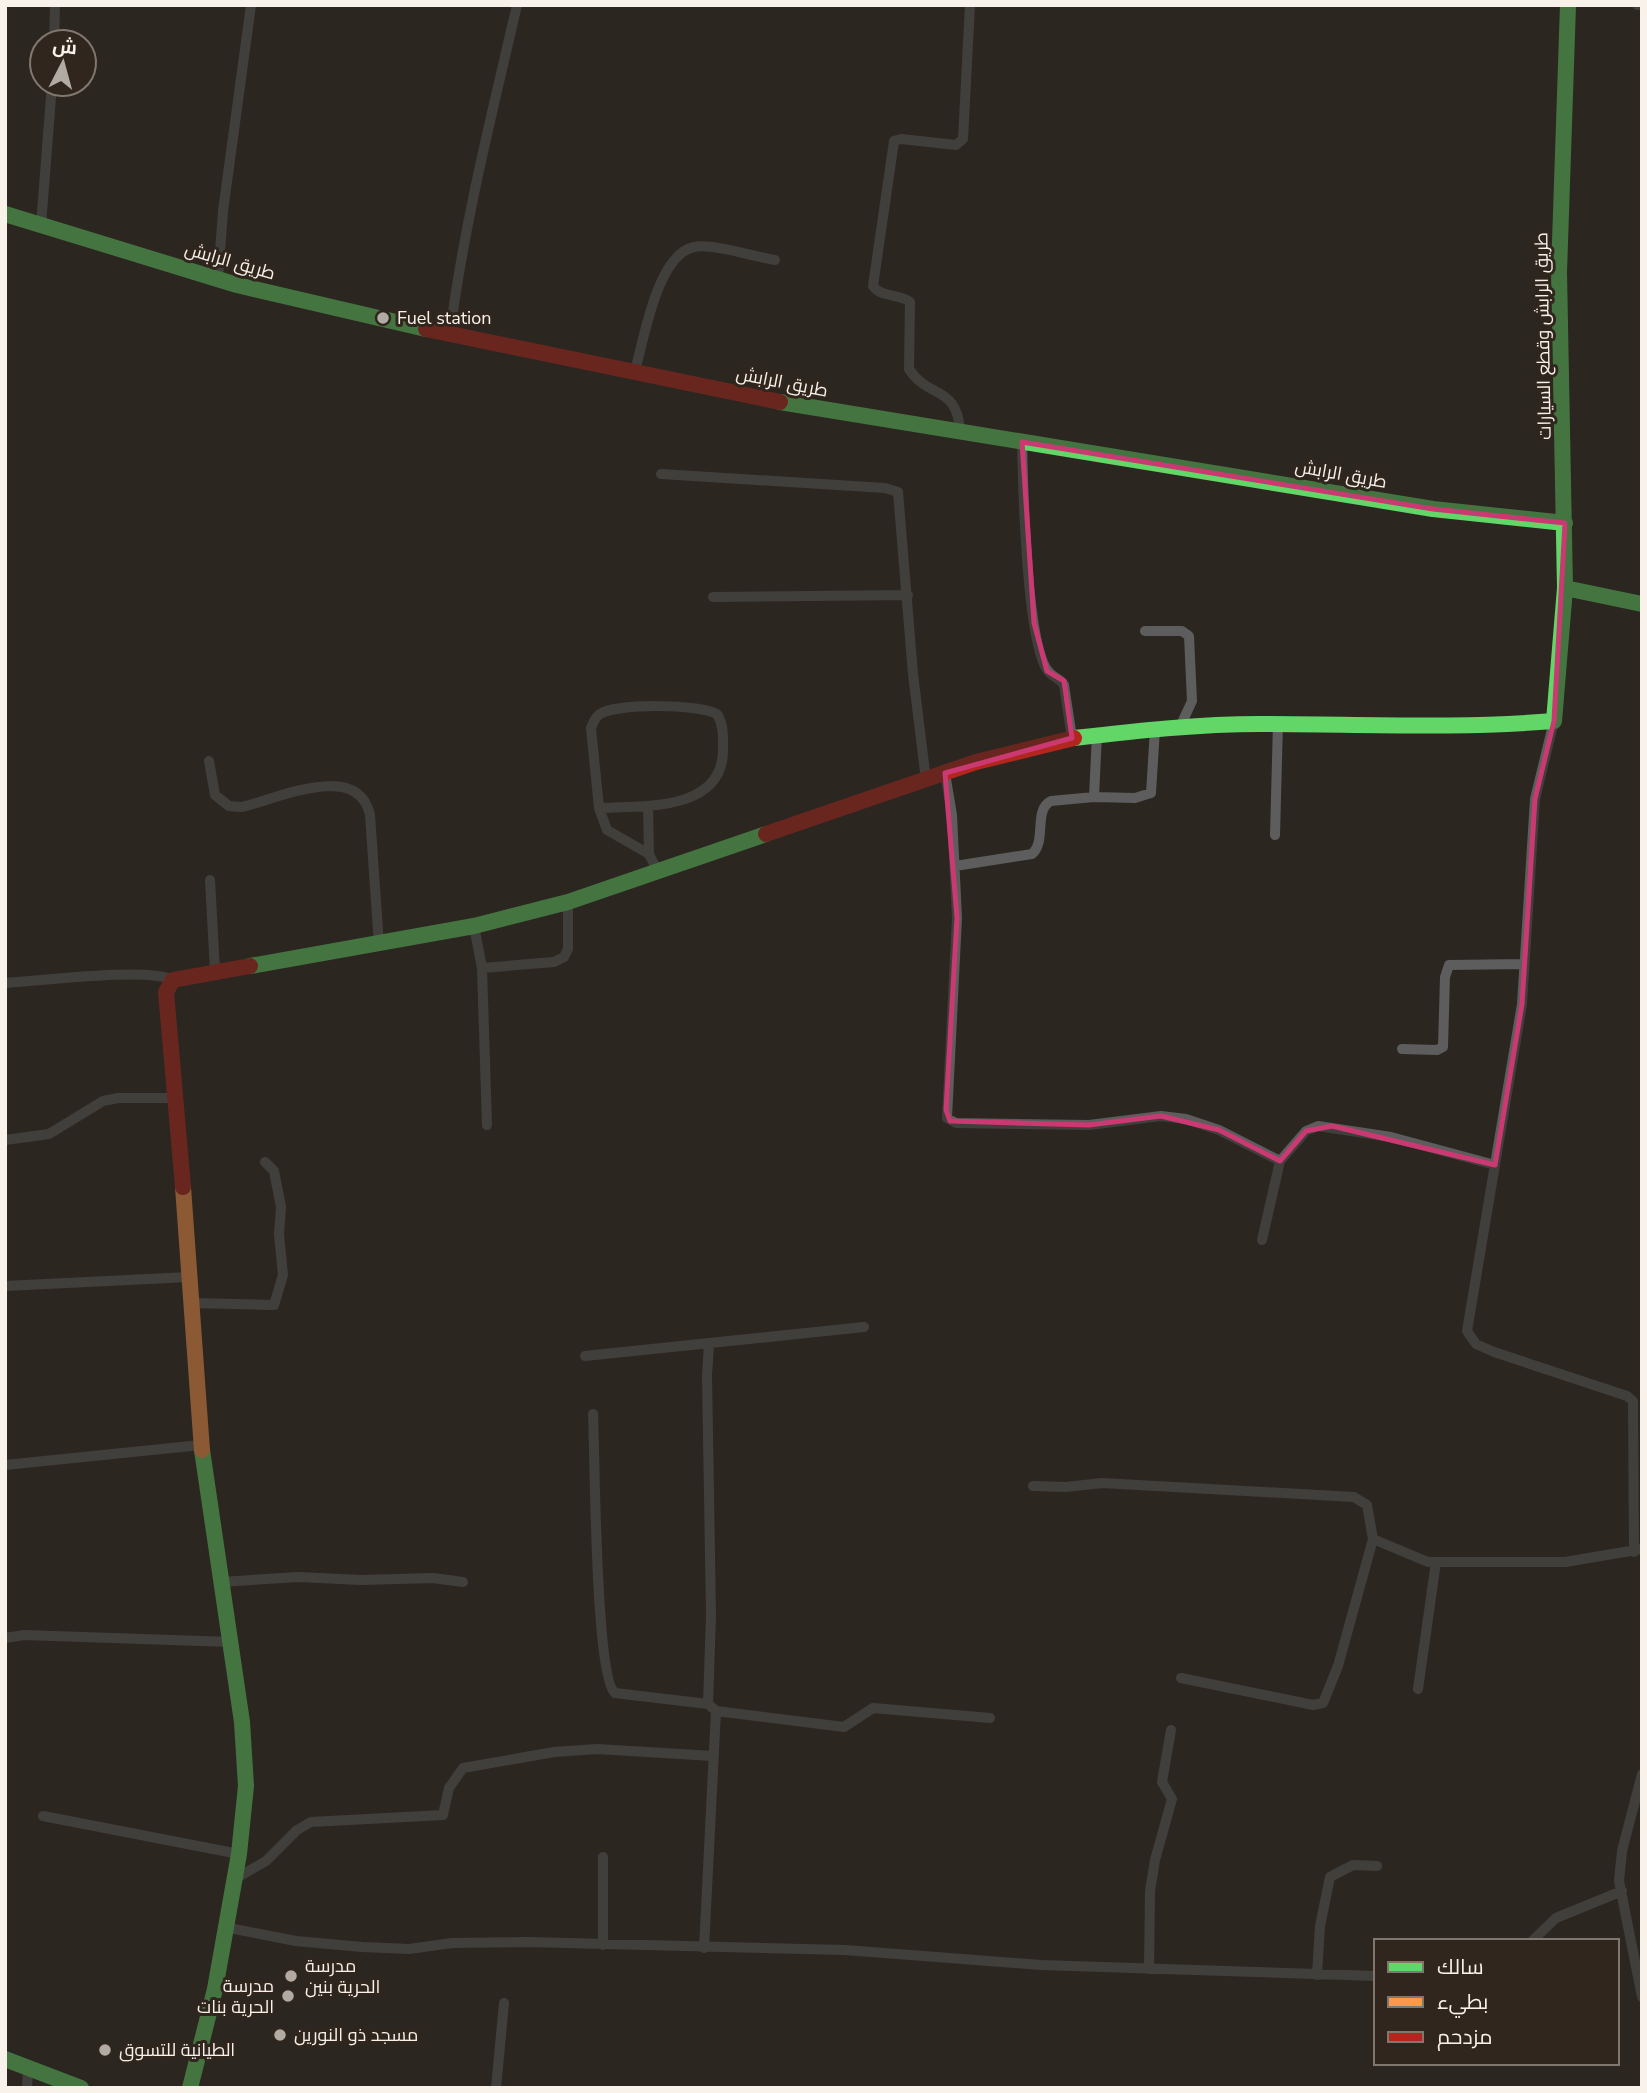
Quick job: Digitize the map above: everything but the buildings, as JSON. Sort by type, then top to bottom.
[{"type":"street","points":[[54,28],[55,5]]},
{"type":"street","points":[[218,279],[225,199],[251,5]]},
{"type":"street","points":[[450,334],[461,246],[478,187],[517,5]]},
{"type":"street","points":[[960,432],[959,416],[954,404],[909,369],[910,302],[902,297],[880,293],[873,286],[894,141],[901,139],[956,145],[963,139],[970,5]]},
{"type":"street","name":"طريق الرابش وقطع السيارات","points":[[1553,721],[1565,588],[1559,272],[1568,5]]},
{"type":"street","points":[[41,225],[51,98]]},
{"type":"street","name":"طريق الرابش","points":[[5,215],[218,279],[450,334],[806,407],[1117,455],[1433,509],[1565,523]]},
{"type":"street","points":[[635,371],[663,276],[684,251],[700,247],[775,260]]},
{"type":"street","points":[[1021,442],[1025,529],[1034,623],[1047,671],[1064,685],[1072,738]]},
{"type":"street","points":[[662,474],[893,489],[900,499],[926,780]]},
{"type":"street","points":[[1565,588],[1642,604]]},
{"type":"street","points":[[713,597],[908,595]]},
{"type":"street","points":[[1145,631],[1182,631],[1189,636],[1192,701],[1180,727]]},
{"type":"street","points":[[599,808],[648,806],[687,800],[713,779],[723,758],[722,722],[717,714],[708,709],[678,706],[600,714],[591,728],[599,808],[607,830],[649,854]]},
{"type":"street","points":[[5,983],[139,975],[173,980],[474,926],[568,902],[945,773],[1072,738],[1180,727],[1278,723],[1492,726],[1553,721],[1535,799],[1522,1004],[1468,1335],[1476,1344],[1494,1352],[1631,1398],[1635,1408],[1632,1469],[1638,1551],[1552,1563],[1436,1562],[1419,1559],[1373,1539]]},
{"type":"street","points":[[1275,835],[1278,723]]},
{"type":"street","points":[[955,866],[1032,854],[1039,844],[1046,804],[1094,797],[1135,798],[1152,793],[1155,729]]},
{"type":"street","points":[[1094,797],[1097,734]]},
{"type":"street","points":[[209,761],[215,795],[229,806],[242,807],[330,784],[346,787],[363,799],[370,815],[379,945]]},
{"type":"street","points":[[945,773],[952,815],[955,866],[956,984],[947,1118],[956,1123],[1088,1125],[1161,1116],[1186,1119],[1219,1130],[1280,1161]]},
{"type":"street","points":[[648,806],[649,854],[658,872]]},
{"type":"street","points":[[210,880],[215,971]]},
{"type":"street","points":[[482,968],[554,962],[564,957],[568,949],[568,902]]},
{"type":"street","points":[[474,926],[482,968],[487,1125]]},
{"type":"street","points":[[1402,1049],[1437,1050],[1443,1047],[1445,977],[1449,964],[1523,964]]},
{"type":"street","points":[[173,980],[168,985],[166,1000],[201,1445],[246,1759],[245,1808],[235,1879],[224,1927],[215,1989],[190,2088]]},
{"type":"street","points":[[5,1140],[49,1134],[103,1101],[118,1098],[175,1098]]},
{"type":"street","points":[[1262,1240],[1280,1161],[1306,1131],[1332,1126],[1391,1137],[1495,1165]]},
{"type":"street","points":[[191,1303],[274,1305],[283,1275],[279,1234],[281,1208],[274,1171],[265,1162]]},
{"type":"street","points":[[5,1286],[189,1277]]},
{"type":"street","points":[[585,1356],[864,1327]]},
{"type":"street","points":[[704,1948],[713,1756],[707,1376],[709,1344]]},
{"type":"street","points":[[593,1413],[601,1636],[607,1683],[615,1693],[844,1727],[873,1708],[990,1718]]},
{"type":"street","points":[[5,1465],[201,1445]]},
{"type":"street","points":[[1033,1486],[1066,1487],[1102,1483],[1353,1497],[1367,1505],[1373,1539],[1338,1666],[1324,1703],[1313,1705],[1181,1678]]},
{"type":"street","points":[[1418,1689],[1436,1562]]},
{"type":"street","points":[[221,1582],[298,1577],[361,1580],[433,1578],[463,1582]]},
{"type":"street","points":[[5,1638],[24,1635],[231,1643]]},
{"type":"street","points":[[1149,1969],[1150,1891],[1155,1860],[1172,1799],[1162,1782],[1171,1730]]},
{"type":"street","points":[[235,1879],[266,1861],[297,1830],[311,1822],[443,1815],[449,1788],[463,1768],[554,1752],[597,1749],[713,1756]]},
{"type":"street","points":[[1642,1774],[1620,1861],[1622,1891],[1642,1997]]},
{"type":"street","points":[[43,1816],[239,1854]]},
{"type":"street","points":[[603,1857],[603,1945]]},
{"type":"street","points":[[1317,1975],[1320,1926],[1329,1877],[1341,1868],[1353,1865],[1377,1866]]},
{"type":"street","points":[[1534,1939],[1556,1918],[1622,1891]]},
{"type":"street","points":[[224,1927],[296,1941],[350,1947],[409,1949],[479,1941],[845,1950],[1041,1965],[1374,1976]]},
{"type":"street","points":[[496,2088],[504,2003]]},
{"type":"street","points":[[5,2059],[81,2088]]},
{"type":"street","points":[[27,2088],[28,2067]]},
{"type":"highlighted area","points":[[1022,442],[1433,509],[1565,523],[1554,721],[1535,799],[1522,1004],[1495,1165],[1332,1126],[1306,1131],[1280,1161],[1219,1130],[1161,1116],[1089,1125],[950,1121],[946,1110],[957,918],[945,773],[1072,738],[1064,681],[1047,671],[1034,623]]},
{"type":"traffic: fast","points":[[1568,5],[1559,272],[1565,588],[1642,604]]},
{"type":"traffic: fast","points":[[5,214],[237,285],[426,329]]},
{"type":"traffic: fast","points":[[780,402],[1433,509],[1565,523]]},
{"type":"traffic: fast","points":[[1074,738],[1237,724],[1444,725],[1554,721],[1565,588]]},
{"type":"traffic: fast","points":[[250,966],[474,926],[568,902],[766,834]]},
{"type":"traffic: fast","points":[[190,2088],[215,1989],[239,1854],[246,1786],[242,1722],[202,1450]]},
{"type":"traffic: fast","points":[[5,2059],[81,2088]]},
{"type":"traffic: slow","points":[[183,1187],[202,1450]]},
{"type":"traffic: jam","points":[[426,329],[780,402]]},
{"type":"traffic: jam","points":[[766,834],[976,762],[1074,738]]},
{"type":"traffic: jam","points":[[183,1187],[166,992],[173,980],[250,966]]},
{"type":"place","name":"Fuel station","points":[[383,318]]},
{"type":"place","name":"مدرسة الحرية بنين","points":[[291,1976]]},
{"type":"place","name":"مدرسة الحرية بنات","points":[[288,1996]]},
{"type":"place","name":"مسجد ذو النورين","points":[[280,2035]]},
{"type":"place","name":"الطيانية للتسوق","points":[[105,2050]]}]
